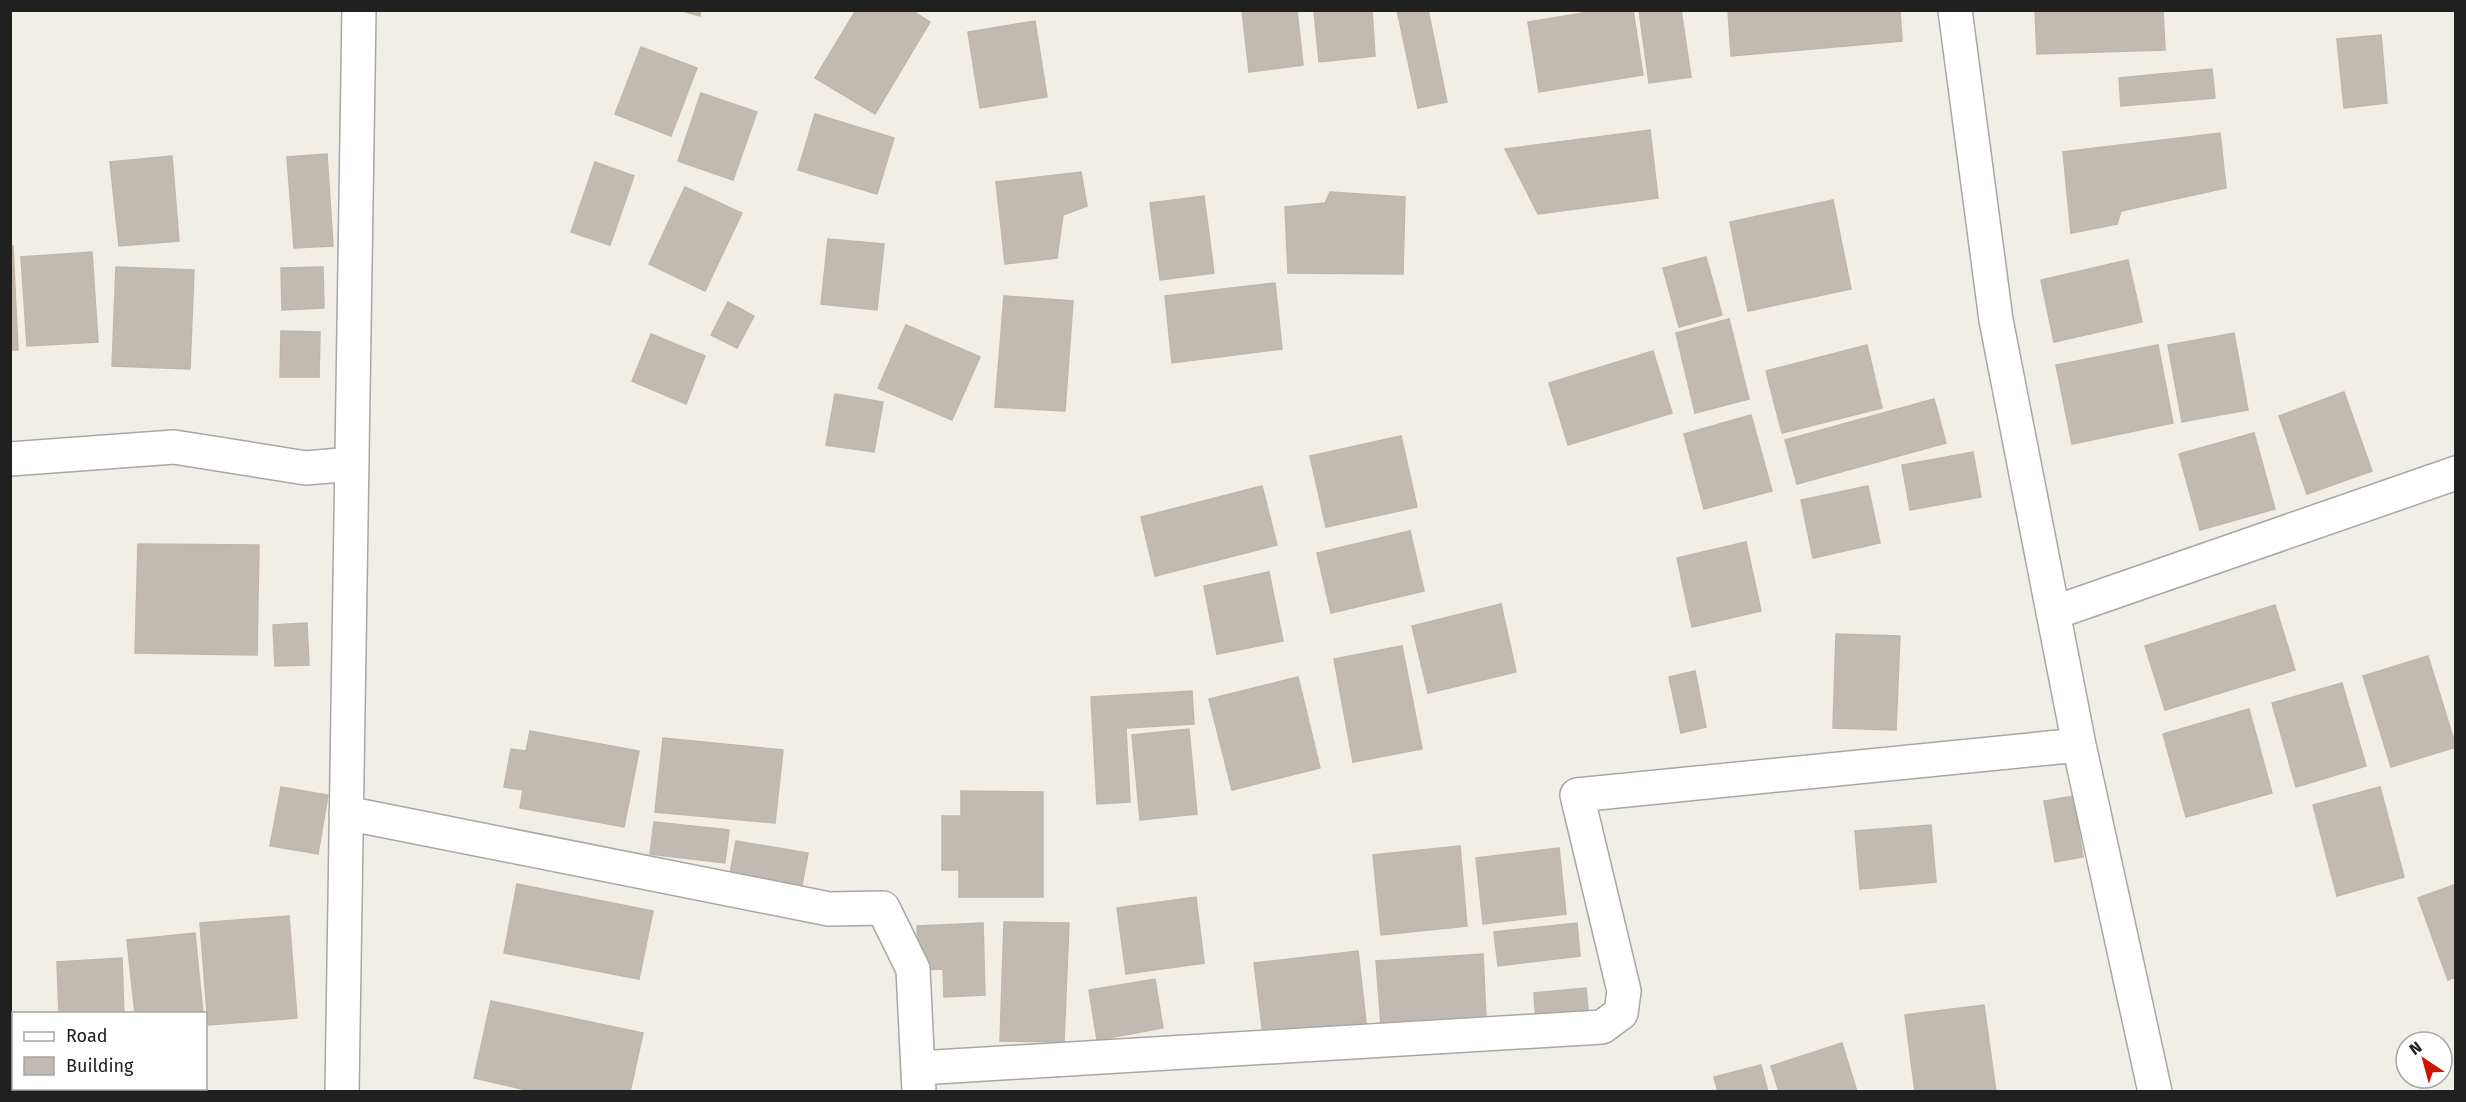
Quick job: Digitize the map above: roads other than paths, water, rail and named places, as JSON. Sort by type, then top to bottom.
[{"type":"street","points":[[342,1092],[359,10]]},
{"type":"street","points":[[1955,10],[1996,320],[2079,745],[2155,1092]]},
{"type":"street","points":[[10,459],[174,447],[306,468],[352,464]]},
{"type":"street","points":[[2053,613],[2456,473]]},
{"type":"street","points":[[346,813],[829,909],[883,908],[913,969],[919,1080],[1602,1027],[1621,1013],[1624,991],[1577,795],[2079,745]]}]
